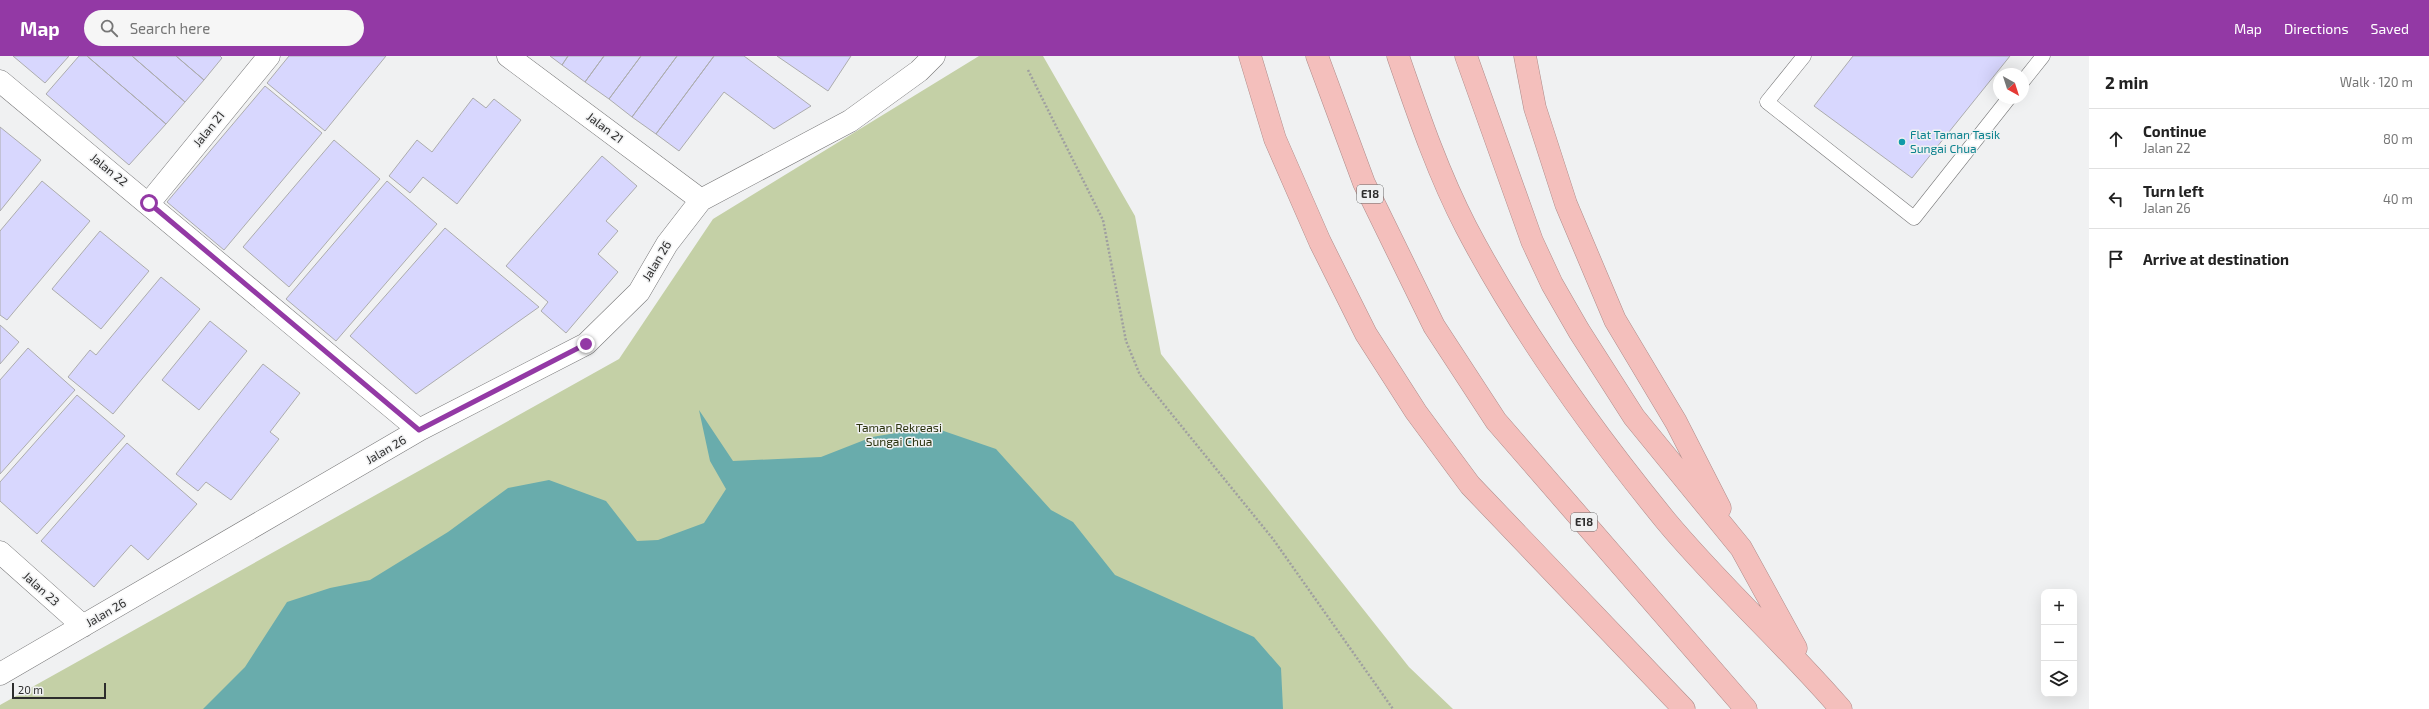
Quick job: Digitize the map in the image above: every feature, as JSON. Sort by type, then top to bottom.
[{"type":"highway","points":[[1250,56],[1275,139],[1320,242],[1366,334],[1416,412],[1470,485],[1684,709]]},
{"type":"highway","name":"E18","points":[[1317,56],[1364,183],[1434,326],[1496,421],[1746,709]]},
{"type":"highway","points":[[1398,56],[1428,142],[1465,225],[1501,290],[1549,366],[1667,522],[1809,673],[1840,709]]},
{"type":"highway","points":[[1466,56],[1532,241],[1571,318],[1634,417],[1741,548]]},
{"type":"highway","points":[[1525,56],[1535,108],[1566,204],[1615,320],[1676,422],[1741,548],[1809,673]]},
{"type":"street","name":"Jalan 21","points":[[149,203],[268,56]]},
{"type":"street","name":"Jalan 21","points":[[508,56],[701,200]]},
{"type":"street","name":"Jalan 26","points":[[0,674],[419,430],[586,344],[638,292],[667,244],[701,200],[850,121],[919,71],[934,56]]},
{"type":"street","name":"Jalan 22","points":[[0,81],[149,203],[419,430]]},
{"type":"street","name":"Jalan 23","points":[[0,552],[83,626]]},
{"type":"lane","points":[[1804,56],[1767,102],[1914,218],[2004,104]]},
{"type":"lane","points":[[2029,74],[2043,56]]},
{"type":"path","points":[[1028,70],[1103,220],[1126,341],[1140,375],[1273,539],[1393,709]]},
{"type":"green space","name":"Taman Rekreasi Sungai Chua","points":[[979,56],[1043,56],[1135,216],[1161,354],[1409,667],[1453,709],[0,709],[0,705],[619,359],[713,219]]},
{"type":"water","points":[[699,410],[733,461],[821,457],[872,437],[932,427],[996,449],[1051,510],[1073,522],[1115,575],[1254,637],[1281,668],[1283,709],[203,709],[245,667],[287,602],[330,588],[370,580],[448,532],[508,488],[549,480],[606,501],[637,541],[658,540],[704,523],[726,489],[710,461]]},
{"type":"building","points":[[13,56],[69,56],[45,83]]},
{"type":"building","points":[[79,56],[87,56],[166,124],[129,165],[46,94]]},
{"type":"building","points":[[87,56],[132,56],[185,102],[166,124]]},
{"type":"building","points":[[132,56],[176,56],[204,80],[185,102]]},
{"type":"building","points":[[176,56],[220,56],[222,58],[204,80]]},
{"type":"building","points":[[289,56],[386,56],[325,131],[267,83]]},
{"type":"building","points":[[550,56],[568,56],[562,65]]},
{"type":"building","points":[[568,56],[604,56],[585,82],[562,65]]},
{"type":"building","points":[[604,56],[641,56],[609,99],[585,82]]},
{"type":"building","points":[[641,56],[677,56],[632,117],[609,99]]},
{"type":"building","points":[[677,56],[714,56],[656,134],[632,117]]},
{"type":"building","points":[[714,56],[744,56],[811,106],[774,129],[724,92],[679,151],[656,134]]},
{"type":"building","points":[[777,56],[851,56],[828,91]]},
{"type":"building","name":"Flat Taman Tasik Sungai Chua","points":[[1853,56],[2010,56],[2000,68],[1993,68],[1993,77],[1912,178],[1814,106]]},
{"type":"building","points":[[265,86],[322,133],[224,250],[167,202]]},
{"type":"building","points":[[473,98],[486,108],[494,99],[521,120],[457,204],[423,177],[410,193],[389,176],[417,140],[432,152]]},
{"type":"building","points":[[0,127],[41,160],[0,211]]},
{"type":"building","points":[[334,140],[380,179],[289,287],[243,247]]},
{"type":"building","points":[[602,156],[637,186],[606,221],[618,231],[598,254],[618,272],[566,333],[541,311],[548,302],[506,266]]},
{"type":"building","points":[[42,181],[90,221],[7,320],[0,315],[0,231]]},
{"type":"building","points":[[387,181],[437,224],[336,341],[286,299]]},
{"type":"building","points":[[445,228],[539,307],[416,394],[350,336]]},
{"type":"building","points":[[100,231],[149,271],[101,329],[52,289]]},
{"type":"building","points":[[161,277],[200,309],[113,414],[68,377],[90,350],[96,355]]},
{"type":"building","points":[[210,321],[247,351],[199,410],[162,380]]},
{"type":"building","points":[[0,325],[19,342],[0,364]]},
{"type":"building","points":[[28,348],[75,390],[0,474],[0,380]]},
{"type":"building","points":[[263,364],[300,393],[270,432],[279,439],[231,500],[206,482],[198,491],[176,474]]},
{"type":"building","points":[[77,395],[125,436],[37,534],[0,501],[0,482]]},
{"type":"building","points":[[127,443],[197,504],[148,560],[131,545],[94,587],[41,541]]},
{"type":"place","name":"Flat Taman Tasik Sungai Chua","points":[[1902,142]]},
{"type":"route","points":[[149,203],[419,430],[586,344]]}]
